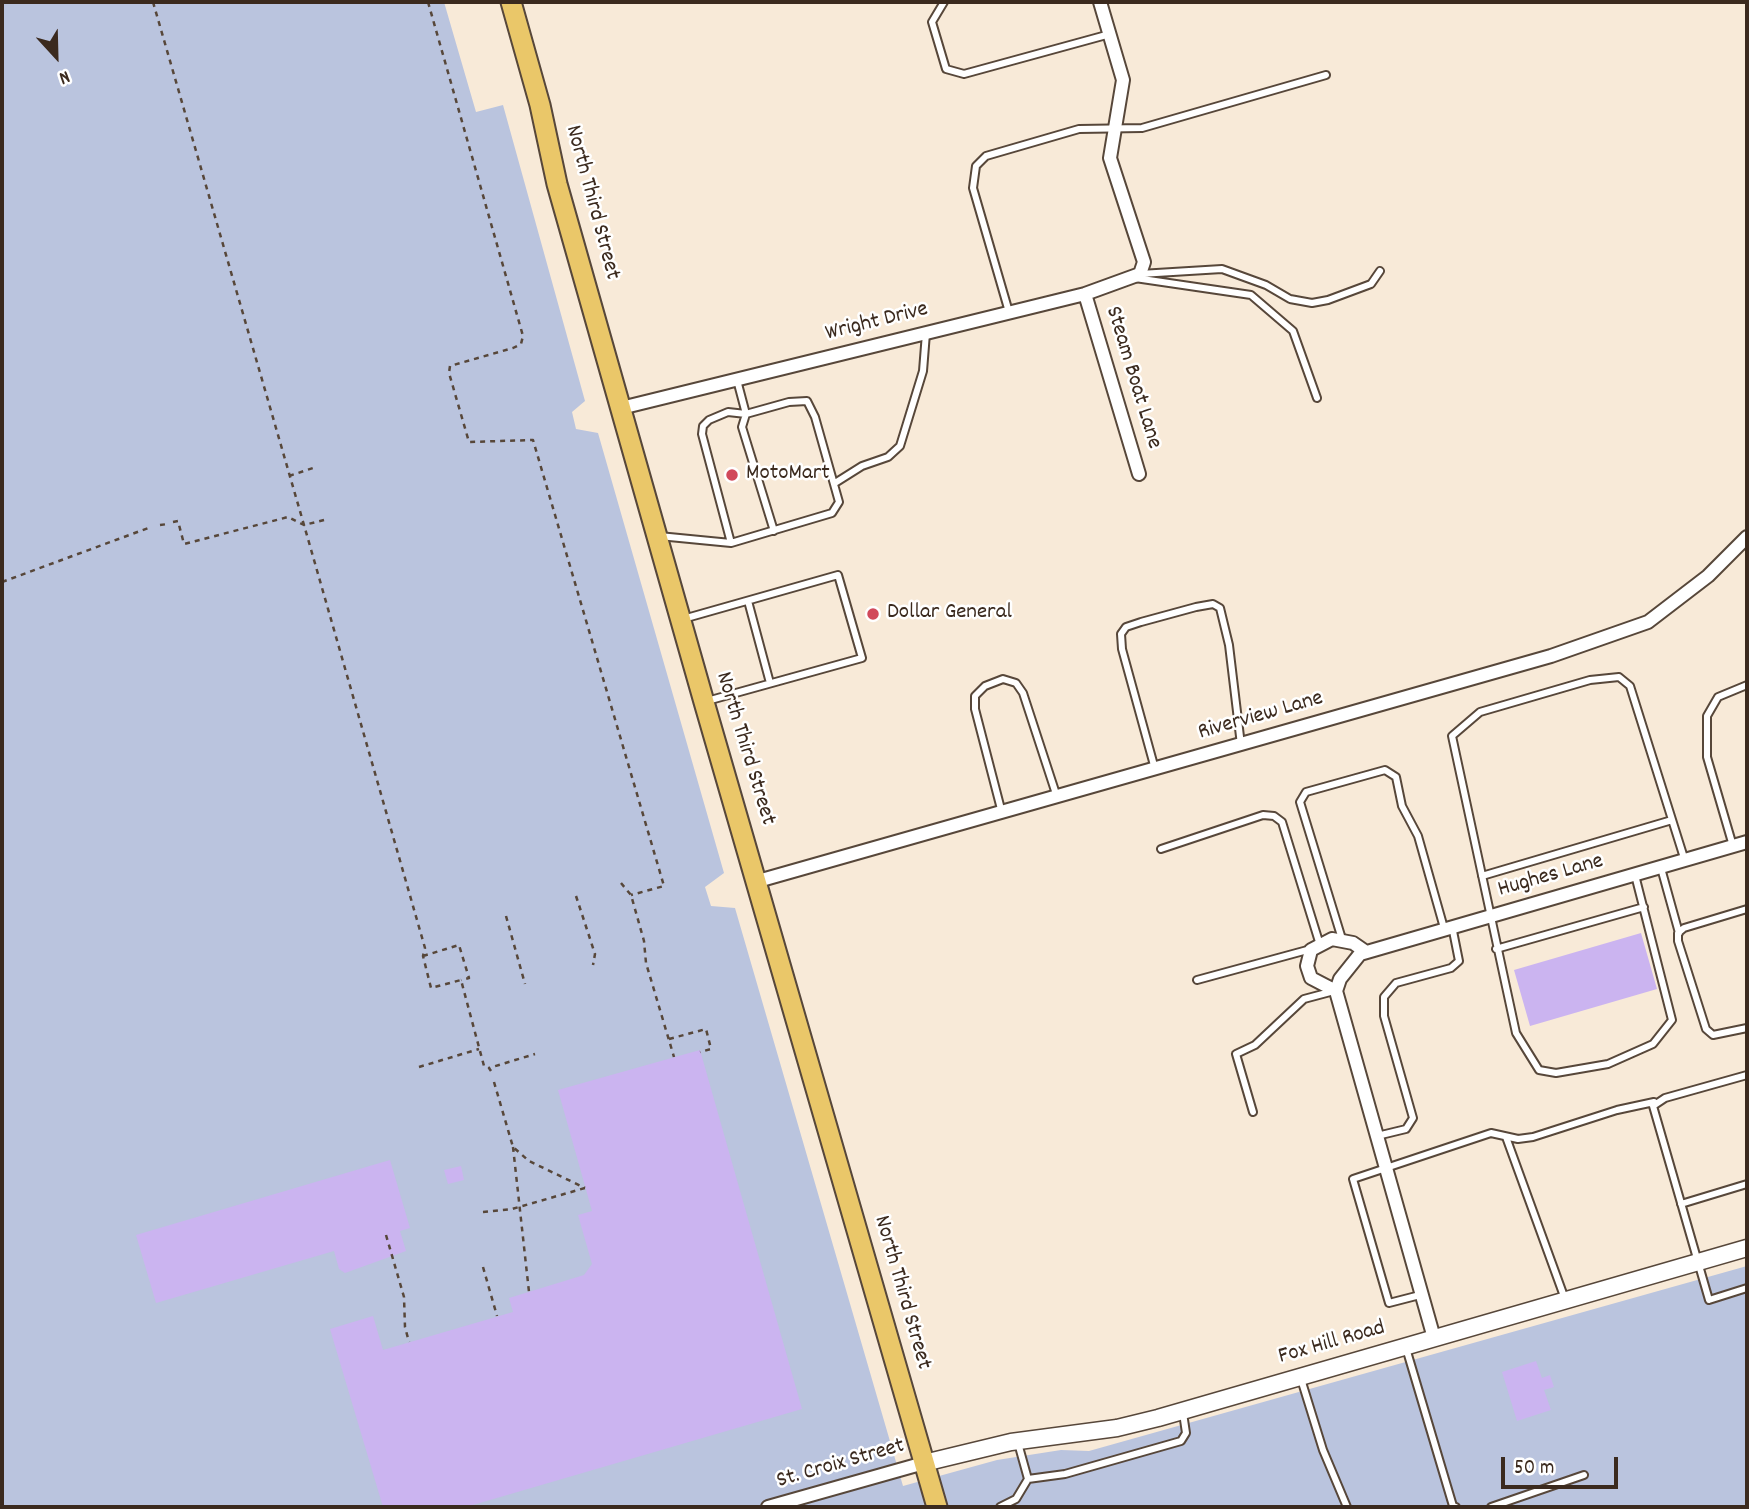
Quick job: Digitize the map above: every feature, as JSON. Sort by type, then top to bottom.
[{"type":"main road","name":"North Third Street","points":[[511,2],[540,105],[557,184],[937,1507]]},
{"type":"street","points":[[1100,2],[1123,80],[1110,158],[1144,262],[1137,276]]},
{"type":"street","name":"Wright Drive","points":[[621,408],[1085,294],[1137,276]]},
{"type":"street","name":"Steam Boat Lane","points":[[1085,294],[1139,474]]},
{"type":"street","name":"Riverview Lane","points":[[758,881],[1551,656],[1648,622],[1707,576],[1747,537]]},
{"type":"street","name":"Hughes Lane","points":[[1366,952],[1747,842]]},
{"type":"street","points":[[1336,990],[1311,978],[1307,966],[1311,950],[1332,939],[1353,943],[1366,952],[1349,965],[1336,990],[1434,1338]]},
{"type":"street","name":"Fox Hill Road","points":[[924,1463],[1017,1441],[1117,1428],[1747,1248]]},
{"type":"street","name":"St. Croix Street","points":[[768,1507],[810,1502],[924,1463]]},
{"type":"lane","points":[[944,2],[932,22],[946,69],[964,74],[1110,34]]},
{"type":"lane","points":[[1009,312],[973,188],[976,166],[986,156],[1079,130],[1114,131],[1142,128],[1326,75]]},
{"type":"lane","points":[[1137,276],[1222,269],[1258,281],[1290,299],[1312,303],[1371,284],[1380,271]]},
{"type":"lane","points":[[1137,276],[1251,295],[1293,331],[1317,398]]},
{"type":"lane","points":[[835,483],[862,466],[888,457],[900,446],[923,371],[926,333]]},
{"type":"lane","points":[[737,379],[746,414],[742,427],[774,531]]},
{"type":"lane","points":[[657,536],[731,543],[832,513],[839,502],[835,483],[815,416],[807,401],[789,402],[746,414],[734,411],[709,420],[703,426],[702,435],[731,543]]},
{"type":"lane","points":[[681,620],[838,575],[862,658],[704,702]]},
{"type":"lane","points":[[748,601],[770,683]]},
{"type":"lane","points":[[1155,769],[1122,649],[1121,634],[1125,627],[1163,616],[1213,604],[1220,608],[1229,645],[1241,745]]},
{"type":"lane","points":[[1635,875],[1672,1020],[1653,1044],[1608,1064],[1556,1073],[1539,1070],[1516,1033],[1451,736],[1480,712],[1578,683],[1619,677],[1630,686],[1685,861]]},
{"type":"lane","points":[[1002,813],[975,709],[975,696],[985,686],[1003,679],[1016,683],[1023,693],[1056,797]]},
{"type":"lane","points":[[1733,846],[1707,757],[1707,716],[1718,697],[1747,685]]},
{"type":"lane","points":[[1342,941],[1300,802],[1306,793],[1385,770],[1396,777],[1402,806],[1418,836],[1459,961],[1451,968],[1396,983],[1384,998],[1384,1016],[1413,1118],[1406,1129],[1376,1137]]},
{"type":"lane","points":[[1161,849],[1263,816],[1273,816],[1282,822],[1320,945],[1197,980]]},
{"type":"lane","points":[[1482,876],[1672,820]]},
{"type":"lane","points":[[1661,868],[1679,933],[1678,941],[1706,1028],[1713,1035],[1747,1028]]},
{"type":"lane","points":[[1496,949],[1644,907]]},
{"type":"lane","points":[[1679,933],[1706,920],[1747,909]]},
{"type":"lane","points":[[1253,1112],[1236,1054],[1255,1045],[1304,999],[1336,990]]},
{"type":"lane","points":[[1420,1295],[1389,1303],[1353,1179],[1490,1133],[1506,1137],[1533,1137],[1617,1110],[1654,1102],[1747,1074]]},
{"type":"lane","points":[[1654,1102],[1709,1300],[1747,1287]]},
{"type":"lane","points":[[1506,1137],[1566,1300]]},
{"type":"lane","points":[[1681,1204],[1747,1184]]},
{"type":"lane","points":[[1406,1346],[1453,1506],[1456,1507]]},
{"type":"lane","points":[[1300,1377],[1323,1450],[1347,1507]]},
{"type":"lane","points":[[1028,1479],[1044,1478],[1181,1441],[1186,1433],[1182,1411]]},
{"type":"lane","points":[[1000,1507],[1016,1499],[1028,1479],[1017,1441]]},
{"type":"lane","points":[[1491,1507],[1584,1475]]},
{"type":"lane","points":[[1016,1499],[1018,1507]]},
{"type":"path","points":[[153,2],[425,948],[423,956],[431,988],[469,978],[459,945],[423,956]]},
{"type":"path","points":[[428,2],[523,336],[521,344],[513,348],[450,366],[449,373],[469,442],[533,440],[664,886],[631,895]]},
{"type":"path","points":[[289,476],[313,468]]},
{"type":"path","points":[[173,522],[178,521],[184,544],[288,517],[304,525],[328,519]]},
{"type":"path","points":[[160,525],[168,524]]},
{"type":"path","points":[[2,582],[152,527]]},
{"type":"path","points":[[621,883],[631,895],[644,941],[646,963],[674,1057]]},
{"type":"path","points":[[576,896],[595,954],[593,965]]},
{"type":"path","points":[[506,916],[525,984]]},
{"type":"path","points":[[461,980],[484,1066],[490,1070],[536,1054]]},
{"type":"path","points":[[669,1039],[706,1028],[711,1049],[700,1052]]},
{"type":"path","points":[[419,1067],[479,1049]]},
{"type":"path","points":[[494,1082],[513,1147],[530,1292]]},
{"type":"path","points":[[483,1212],[520,1206],[585,1188],[529,1161],[513,1147]]},
{"type":"path","points":[[386,1235],[404,1297],[405,1327],[409,1342]]},
{"type":"path","points":[[483,1267],[497,1316]]},
{"type":"shaded area","points":[[2,2],[444,2],[476,112],[503,105],[585,401],[572,412],[576,429],[598,433],[724,873],[705,887],[711,906],[735,908],[903,1486],[997,1460],[1061,1450],[1089,1451],[1747,1266],[1747,1507],[2,1507]]},
{"type":"building","points":[[1641,933],[1657,989],[1530,1026],[1514,970]]},
{"type":"building","points":[[700,1050],[802,1409],[466,1507],[383,1507],[330,1329],[373,1316],[383,1350],[513,1312],[509,1298],[584,1275],[592,1264],[578,1215],[592,1211],[558,1090]]},
{"type":"building","points":[[390,1160],[410,1228],[400,1231],[406,1251],[345,1273],[339,1269],[334,1251],[156,1303],[136,1235]]},
{"type":"building","points":[[461,1166],[464,1180],[448,1184],[444,1170]]},
{"type":"building","points":[[1536,1361],[1542,1378],[1550,1375],[1554,1387],[1544,1390],[1551,1410],[1517,1421],[1502,1372]]},
{"type":"place","name":"MotoMart","points":[[732,475]]},
{"type":"place","name":"Dollar General","points":[[873,614]]}]
